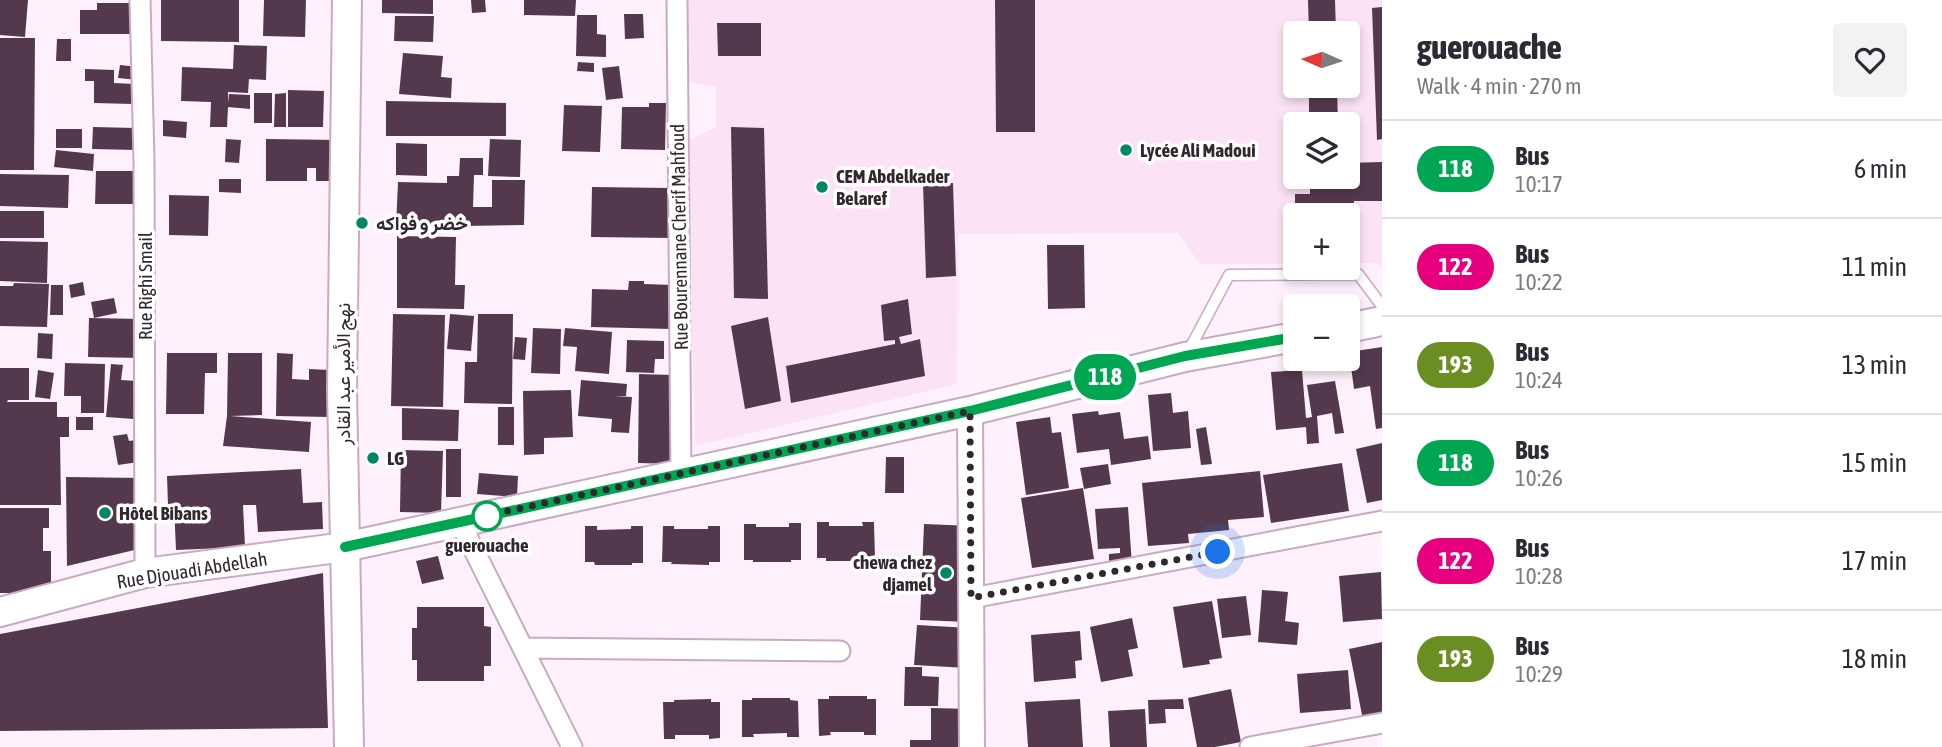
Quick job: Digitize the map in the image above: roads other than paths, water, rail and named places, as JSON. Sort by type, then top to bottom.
[{"type":"main road","name":"نهج الأمير عبد القادر","points":[[347,0],[342,390],[349,747]]},
{"type":"main road","points":[[1360,326],[1382,321]]},
{"type":"main road","name":"Rue Djouadi Abdellah","points":[[0,612],[145,573],[345,547],[970,411],[1185,356],[1283,339]]},
{"type":"street","name":"Rue Righi Smail","points":[[140,0],[144,161],[145,573]]},
{"type":"street","name":"Rue Bourennane Cherif Mahfoud","points":[[677,0],[681,474]]},
{"type":"street","points":[[970,411],[972,747]]},
{"type":"street","points":[[971,598],[1382,521]]},
{"type":"street","points":[[460,522],[572,747]]},
{"type":"street","points":[[523,649],[840,651]]},
{"type":"street","points":[[1250,747],[1382,723]]},
{"type":"lane","points":[[1185,356],[1229,275],[1358,274],[1382,306]]},
{"type":"place","name":"Lycée Ali Madoui","points":[[1126,150]]},
{"type":"place","name":"CEM Abdelkader Belaref","points":[[822,187]]},
{"type":"place","name":"خضر و فواكه","points":[[362,223]]},
{"type":"place","name":"LG","points":[[373,458]]},
{"type":"place","name":"Hôtel Bibans","points":[[105,513]]},
{"type":"place","name":"guerouache","points":[[487,516]]},
{"type":"place","name":"chewa chez djamel","points":[[946,573]]}]
